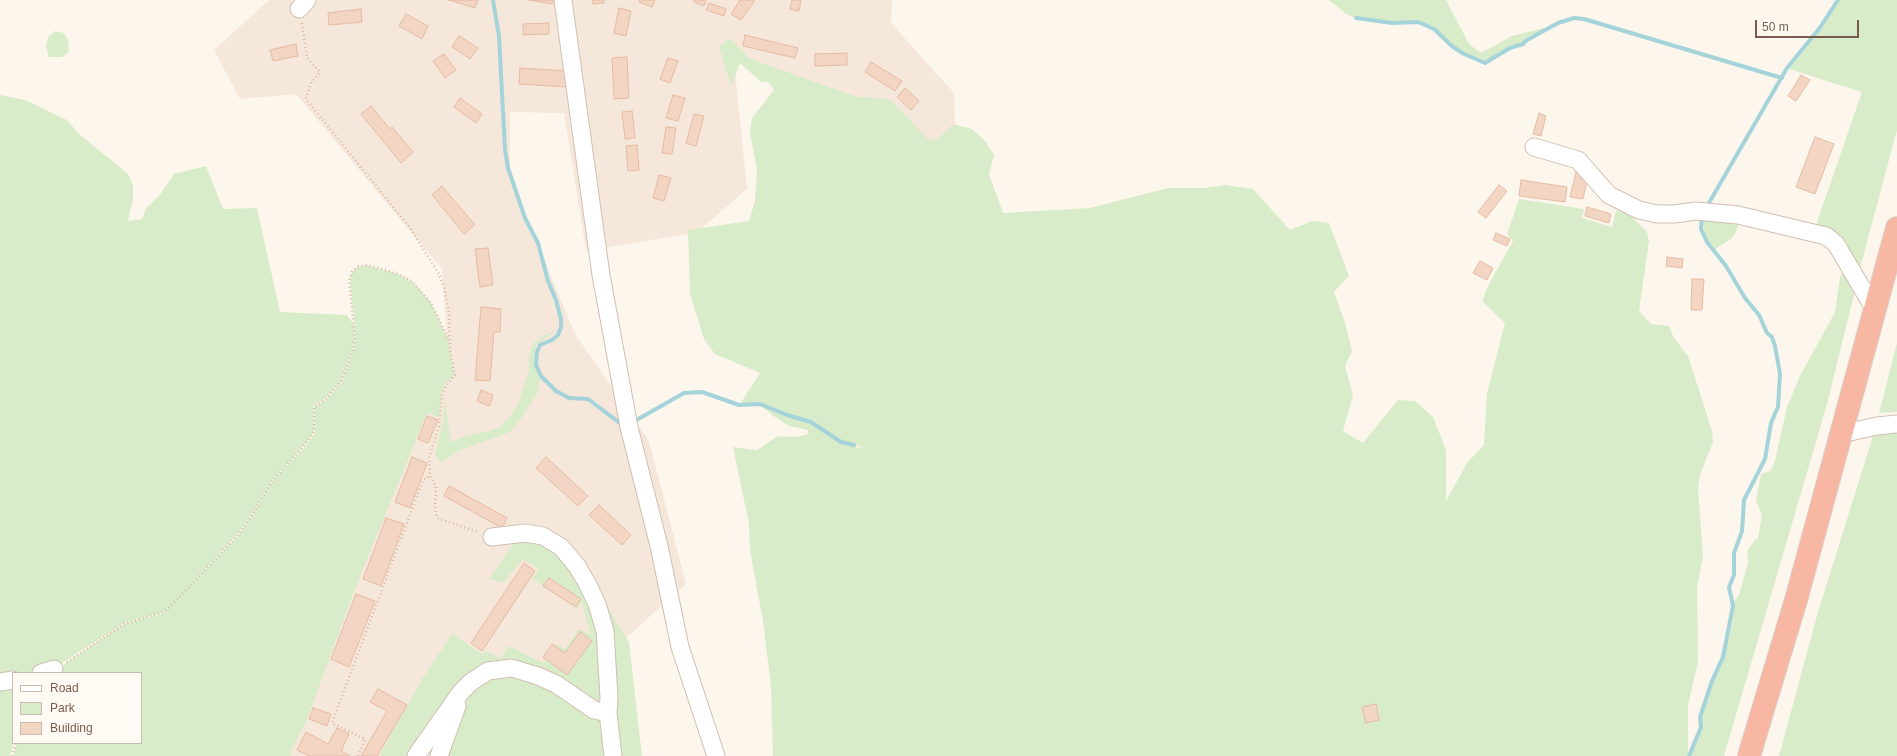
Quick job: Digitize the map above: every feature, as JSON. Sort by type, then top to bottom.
[{"type":"highway","points":[[1749,756],[1796,600],[1897,228]]},
{"type":"street","points":[[563,0],[601,275],[629,427],[659,546],[679,641],[716,756]]},
{"type":"street","points":[[1534,147],[1578,160],[1608,195],[1639,210],[1657,214],[1674,214],[1696,211],[1738,215],[1826,236],[1836,244],[1875,310]]},
{"type":"street","points":[[1841,434],[1877,426],[1897,424]]},
{"type":"street","points":[[492,537],[525,533],[543,536],[561,547],[577,566],[597,604],[602,617],[606,646],[608,713],[613,756]]},
{"type":"street","points":[[416,756],[461,692],[471,682],[488,671],[512,668],[525,671],[556,684],[594,710],[608,713]]},
{"type":"street","points":[[0,682],[12,680]]},
{"type":"street","points":[[438,756],[452,724],[461,692]]},
{"type":"path","points":[[303,4],[303,29],[307,58],[320,72],[311,83],[306,98],[393,206],[425,250],[439,274],[444,287],[449,312],[449,340],[455,375],[446,385],[442,396],[439,426],[429,458],[430,476],[436,486],[435,508],[437,518],[492,537]]},
{"type":"path","points":[[48,671],[124,624],[162,613],[171,606],[236,536],[251,517],[270,484],[308,441],[314,430],[314,407],[327,398],[341,381],[352,353],[355,339],[349,280],[352,272],[357,267],[365,265],[375,267],[398,274],[412,281],[431,302],[449,340]]},
{"type":"path","points":[[358,756],[365,739],[332,723],[423,480],[430,476]]},
{"type":"path","points":[[12,756],[16,744]]},
{"type":"shaded area","points":[[269,0],[892,0],[891,23],[954,93],[956,138],[923,158],[859,98],[734,61],[747,189],[696,233],[586,251],[564,113],[510,112],[510,177],[575,334],[649,441],[686,584],[626,638],[572,690],[513,649],[418,756],[271,756],[417,413],[450,381],[442,269],[296,94],[240,99],[214,50]]},
{"type":"green space","points":[[1329,0],[1446,0],[1469,44],[1481,53],[1512,36],[1545,28],[1526,38],[1523,43],[1510,47],[1485,61],[1466,53],[1451,44],[1434,28],[1418,20],[1390,22],[1352,17]]},
{"type":"green space","points":[[1840,0],[1897,0],[1897,130],[1859,272],[1842,239],[1835,232],[1815,228],[1862,92],[1789,69],[1822,28]]},
{"type":"green space","points":[[55,31],[64,33],[68,40],[69,52],[62,57],[49,57],[46,46],[48,37]]},
{"type":"green space","points":[[730,38],[748,58],[857,97],[890,99],[930,141],[938,139],[953,124],[972,129],[985,141],[994,155],[989,174],[1003,213],[1090,208],[1168,188],[1204,188],[1225,185],[1253,189],[1290,230],[1312,221],[1329,223],[1349,276],[1334,292],[1345,323],[1352,351],[1345,366],[1353,395],[1343,431],[1363,443],[1398,400],[1415,401],[1433,417],[1446,450],[1446,501],[1467,463],[1484,445],[1487,394],[1505,323],[1482,301],[1489,284],[1513,241],[1507,234],[1519,199],[1584,209],[1582,218],[1612,227],[1616,211],[1629,214],[1647,232],[1649,241],[1639,311],[1651,324],[1669,326],[1674,338],[1688,356],[1712,431],[1713,442],[1700,474],[1698,489],[1703,555],[1697,588],[1698,662],[1688,705],[1688,756],[773,756],[771,687],[763,621],[750,550],[749,524],[733,447],[757,450],[778,436],[797,437],[808,434],[808,430],[789,426],[760,405],[786,416],[811,423],[831,435],[840,443],[864,449],[854,444],[841,441],[812,420],[787,414],[760,402],[740,404],[760,373],[715,354],[704,339],[690,294],[688,230],[749,221],[755,201],[757,169],[750,133],[752,118],[774,90],[768,82],[761,82],[740,63],[731,86],[719,47]]},
{"type":"green space","points":[[0,95],[25,100],[67,120],[79,134],[128,174],[133,185],[133,199],[128,221],[142,219],[146,208],[159,196],[174,174],[206,166],[223,209],[257,208],[280,312],[347,315],[354,325],[355,339],[341,381],[326,398],[313,406],[314,430],[308,441],[270,483],[250,517],[236,536],[171,605],[161,613],[124,623],[54,668],[41,672],[12,672],[12,674],[0,681]]},
{"type":"green space","points":[[1703,217],[1739,221],[1736,232],[1731,239],[1715,249],[1704,234]]},
{"type":"green space","points":[[366,265],[398,274],[412,282],[423,293],[431,303],[448,339],[454,375],[445,384],[441,395],[439,417],[427,413],[357,584],[306,722],[292,749],[291,756],[13,756],[17,744],[142,744],[142,672],[56,672],[66,663],[124,624],[162,614],[237,537],[251,517],[270,484],[309,442],[315,431],[314,407],[327,399],[342,381],[356,339],[350,280],[352,272],[358,267]]},
{"type":"green space","points":[[1846,268],[1856,287],[1827,404],[1724,756],[1691,756],[1703,727],[1701,717],[1713,682],[1724,657],[1732,624],[1735,600],[1739,595],[1748,563],[1747,551],[1758,538],[1762,515],[1756,500],[1761,474],[1770,471],[1775,461],[1787,407],[1800,376],[1835,312],[1840,277]]},
{"type":"green space","points":[[556,331],[536,345],[534,360],[535,368],[540,379],[537,394],[518,423],[510,432],[458,451],[441,463],[435,454],[443,423],[445,401],[451,442],[469,435],[490,431],[500,427],[510,417],[518,404],[529,370],[529,357],[533,344],[544,335]]},
{"type":"green space","points":[[1897,343],[1897,412],[1879,413]]},
{"type":"green space","points":[[1897,433],[1897,756],[1779,756],[1818,612],[1873,436]]},
{"type":"green space","points":[[518,537],[534,540],[561,554],[597,614],[602,686],[600,703],[577,690],[498,666],[410,756],[379,756],[422,679],[452,634],[483,654],[485,650],[501,659],[509,646],[543,663],[555,644],[565,649],[579,629],[591,635],[581,601],[577,609],[533,579],[539,569],[523,559],[503,583],[489,579]]},
{"type":"green space","points":[[599,593],[629,642],[642,756],[621,756],[616,701]]},
{"type":"green space","points":[[503,675],[537,681],[602,721],[605,756],[444,756],[471,690],[479,683]]},
{"type":"green space","points":[[12,685],[12,744],[14,744],[10,756],[0,756],[0,687]]},
{"type":"building","points":[[449,0],[478,0],[475,8]]},
{"type":"building","points":[[529,0],[554,0],[553,4]]},
{"type":"building","points":[[592,0],[604,0],[604,3],[593,4]]},
{"type":"building","points":[[640,0],[655,0],[652,7],[639,2]]},
{"type":"building","points":[[694,0],[706,0],[704,6],[694,2]]},
{"type":"building","points":[[740,0],[755,0],[741,20],[731,14]]},
{"type":"building","points":[[792,0],[801,0],[799,11],[790,9]]},
{"type":"building","points":[[709,3],[726,9],[724,16],[706,10]]},
{"type":"building","points":[[619,8],[631,11],[626,36],[614,33]]},
{"type":"building","points":[[361,9],[362,22],[329,25],[328,13]]},
{"type":"building","points":[[406,14],[428,26],[422,39],[399,26]]},
{"type":"building","points":[[549,23],[549,34],[523,35],[523,24]]},
{"type":"building","points":[[745,35],[798,48],[795,58],[743,46]]},
{"type":"building","points":[[459,36],[478,48],[470,59],[452,47]]},
{"type":"building","points":[[296,44],[298,56],[273,61],[270,50]]},
{"type":"building","points":[[847,53],[847,65],[815,66],[815,54]]},
{"type":"building","points":[[444,54],[456,70],[445,78],[433,61]]},
{"type":"building","points":[[627,57],[629,98],[614,99],[612,58]]},
{"type":"building","points":[[668,58],[678,61],[670,83],[660,79]]},
{"type":"building","points":[[871,62],[902,81],[895,91],[865,72]]},
{"type":"building","points":[[520,68],[568,71],[567,87],[519,84]]},
{"type":"building","points":[[1801,75],[1810,80],[1796,101],[1788,96]]},
{"type":"building","points":[[905,88],[919,101],[911,110],[897,97]]},
{"type":"building","points":[[673,95],[685,98],[678,121],[666,118]]},
{"type":"building","points":[[460,98],[482,114],[476,123],[454,107]]},
{"type":"building","points":[[371,106],[390,129],[392,127],[413,152],[401,163],[361,114]]},
{"type":"building","points":[[632,111],[635,138],[625,139],[622,112]]},
{"type":"building","points":[[1539,113],[1546,116],[1541,136],[1533,134]]},
{"type":"building","points":[[694,114],[704,116],[696,146],[686,143]]},
{"type":"building","points":[[666,127],[676,128],[672,154],[662,153]]},
{"type":"building","points":[[1815,137],[1834,144],[1815,194],[1796,187]]},
{"type":"building","points":[[637,145],[639,170],[628,171],[626,146]]},
{"type":"building","points":[[1576,172],[1588,175],[1583,199],[1570,197]]},
{"type":"building","points":[[659,175],[671,178],[664,201],[653,198]]},
{"type":"building","points":[[1521,180],[1567,187],[1565,202],[1519,196]]},
{"type":"building","points":[[1499,185],[1507,191],[1486,218],[1478,212]]},
{"type":"building","points":[[442,186],[475,225],[464,234],[432,195]]},
{"type":"building","points":[[1587,207],[1611,214],[1609,223],[1585,216]]},
{"type":"building","points":[[1496,233],[1510,239],[1507,246],[1493,240]]},
{"type":"building","points":[[488,248],[493,285],[480,287],[475,249]]},
{"type":"building","points":[[1667,257],[1683,259],[1682,268],[1666,266]]},
{"type":"building","points":[[1480,261],[1493,268],[1487,280],[1473,273]]},
{"type":"building","points":[[1692,279],[1704,279],[1702,310],[1691,310]]},
{"type":"building","points":[[481,307],[501,309],[500,332],[494,332],[490,381],[475,380]]},
{"type":"building","points":[[481,390],[493,395],[489,406],[477,401]]},
{"type":"building","points":[[427,416],[438,420],[428,443],[418,439]]},
{"type":"building","points":[[412,457],[427,463],[410,508],[395,502]]},
{"type":"building","points":[[546,457],[588,496],[578,506],[536,468]]},
{"type":"building","points":[[449,486],[507,518],[502,528],[444,496]]},
{"type":"building","points":[[599,505],[631,535],[622,545],[589,515]]},
{"type":"building","points":[[386,518],[404,524],[381,586],[363,579]]},
{"type":"building","points":[[524,563],[535,571],[482,651],[471,643]]},
{"type":"building","points":[[549,578],[581,599],[576,607],[543,586]]},
{"type":"building","points":[[356,594],[375,601],[349,667],[331,659]]},
{"type":"building","points":[[580,632],[592,641],[567,675],[543,657],[552,644],[565,653]]},
{"type":"building","points":[[378,689],[407,705],[377,756],[361,756],[387,711],[370,702]]},
{"type":"building","points":[[1376,704],[1379,720],[1366,723],[1362,707]]},
{"type":"building","points":[[313,708],[331,714],[327,726],[309,719]]},
{"type":"building","points":[[337,728],[349,734],[341,751],[350,756],[309,756],[297,750],[306,732],[328,744]]},
{"type":"waterway","points":[[493,0],[499,36],[505,150],[508,168],[525,218],[538,243],[548,281],[556,300],[561,319],[561,327],[558,335],[552,340],[540,345],[537,352],[536,365],[541,376],[556,391],[569,398],[588,399],[621,424]]},
{"type":"waterway","points":[[1706,208],[1787,68],[1819,29],[1838,0]]},
{"type":"waterway","points":[[1356,18],[1392,23],[1418,22],[1434,29],[1453,47],[1464,54],[1485,63],[1510,48],[1523,44],[1527,40],[1558,23],[1574,18],[1584,19],[1782,78]]},
{"type":"waterway","points":[[1689,756],[1701,727],[1700,717],[1712,681],[1723,657],[1733,606],[1729,587],[1734,575],[1734,553],[1742,531],[1744,500],[1765,459],[1771,423],[1778,407],[1780,374],[1772,337],[1767,333],[1759,315],[1745,298],[1726,266],[1707,242],[1701,229],[1702,217]]},
{"type":"waterway","points":[[633,422],[684,393],[702,392],[739,405],[760,404],[787,415],[811,422],[841,442],[854,445]]}]
